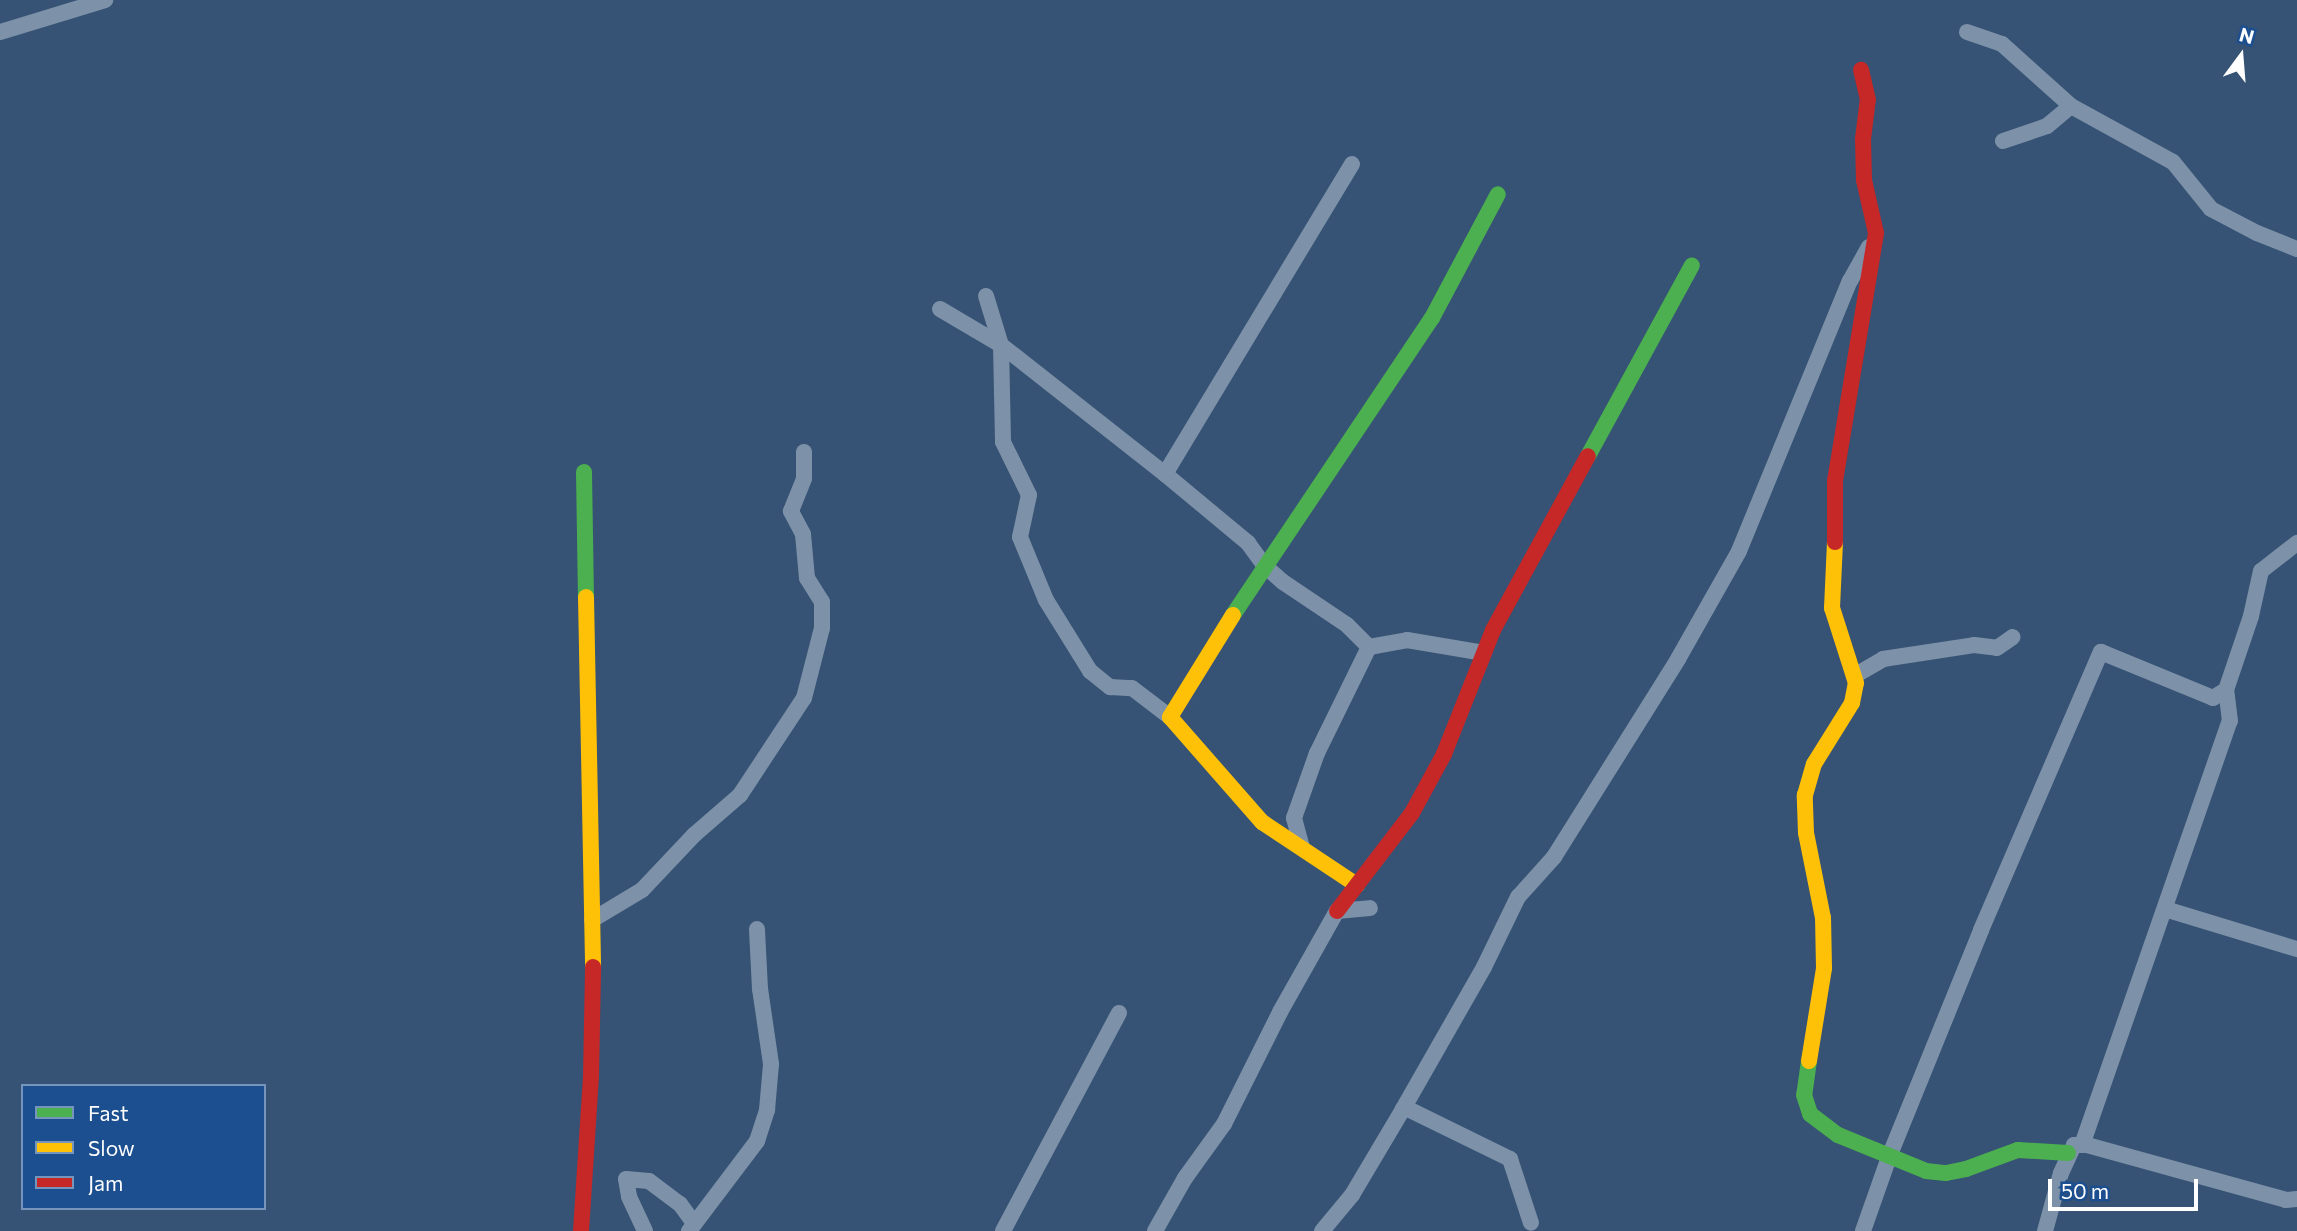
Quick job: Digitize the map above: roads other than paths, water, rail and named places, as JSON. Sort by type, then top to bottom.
[{"type":"street","points":[[0,32],[106,0]]},
{"type":"street","points":[[1968,32],[2002,44],[2071,106],[2173,162],[2211,209],[2257,233],[2297,249]]},
{"type":"street","points":[[1861,71],[1868,100],[1863,139],[1864,180],[1876,233],[1848,388],[1843,446],[1835,481],[1832,608],[1854,676],[1852,703],[1814,764],[1805,795],[1806,833],[1823,918],[1824,968],[1804,1095],[1810,1114],[1838,1135],[1926,1171],[1946,1173],[1966,1169],[2018,1150],[2075,1149],[2286,1200],[2297,1199]]},
{"type":"street","points":[[2003,141],[2047,126],[2071,106]]},
{"type":"street","points":[[1165,474],[1352,164]]},
{"type":"street","points":[[1170,717],[1264,565],[1432,318],[1498,194]]},
{"type":"street","points":[[1322,1231],[1352,1195],[1403,1109],[1484,967],[1518,897],[1554,857],[1678,659],[1739,551],[1850,281],[1876,233]]},
{"type":"street","points":[[1155,1231],[1185,1178],[1224,1124],[1280,1012],[1337,911],[1412,813],[1444,754],[1485,653],[1545,532],[1692,265]]},
{"type":"street","points":[[986,296],[1001,345],[1003,442],[1029,495],[1020,537],[1046,600],[1090,671],[1110,687],[1132,688],[1170,717],[1262,821],[1357,885]]},
{"type":"street","points":[[940,309],[1001,345],[1165,474],[1248,543],[1264,565],[1347,625],[1369,647]]},
{"type":"street","points":[[592,920],[642,890],[694,835],[740,795],[804,698],[822,628],[822,602],[807,579],[803,534],[791,511],[804,478],[804,452]]},
{"type":"street","points":[[581,1231],[591,1076],[592,920],[584,472]]},
{"type":"street","points":[[2045,1231],[2165,909],[2230,722],[2226,690],[2251,616],[2261,571],[2297,543]]},
{"type":"street","points":[[1854,676],[1883,659],[1974,645],[1997,648],[2013,637]]},
{"type":"street","points":[[1369,647],[1407,640],[1441,648],[1485,653]]},
{"type":"street","points":[[1302,848],[1294,818],[1317,753],[1369,647]]},
{"type":"street","points":[[1863,1231],[1889,1157],[2101,652],[2213,698],[2226,690]]},
{"type":"street","points":[[1337,911],[1370,908]]},
{"type":"street","points":[[2165,909],[2297,949]]},
{"type":"street","points":[[646,1231],[629,1196],[626,1179],[649,1181],[680,1204],[692,1227],[757,1141],[767,1110],[771,1064],[760,989],[757,929]]},
{"type":"street","points":[[1003,1231],[1119,1013]]},
{"type":"street","points":[[1403,1109],[1510,1159],[1531,1223]]}]
